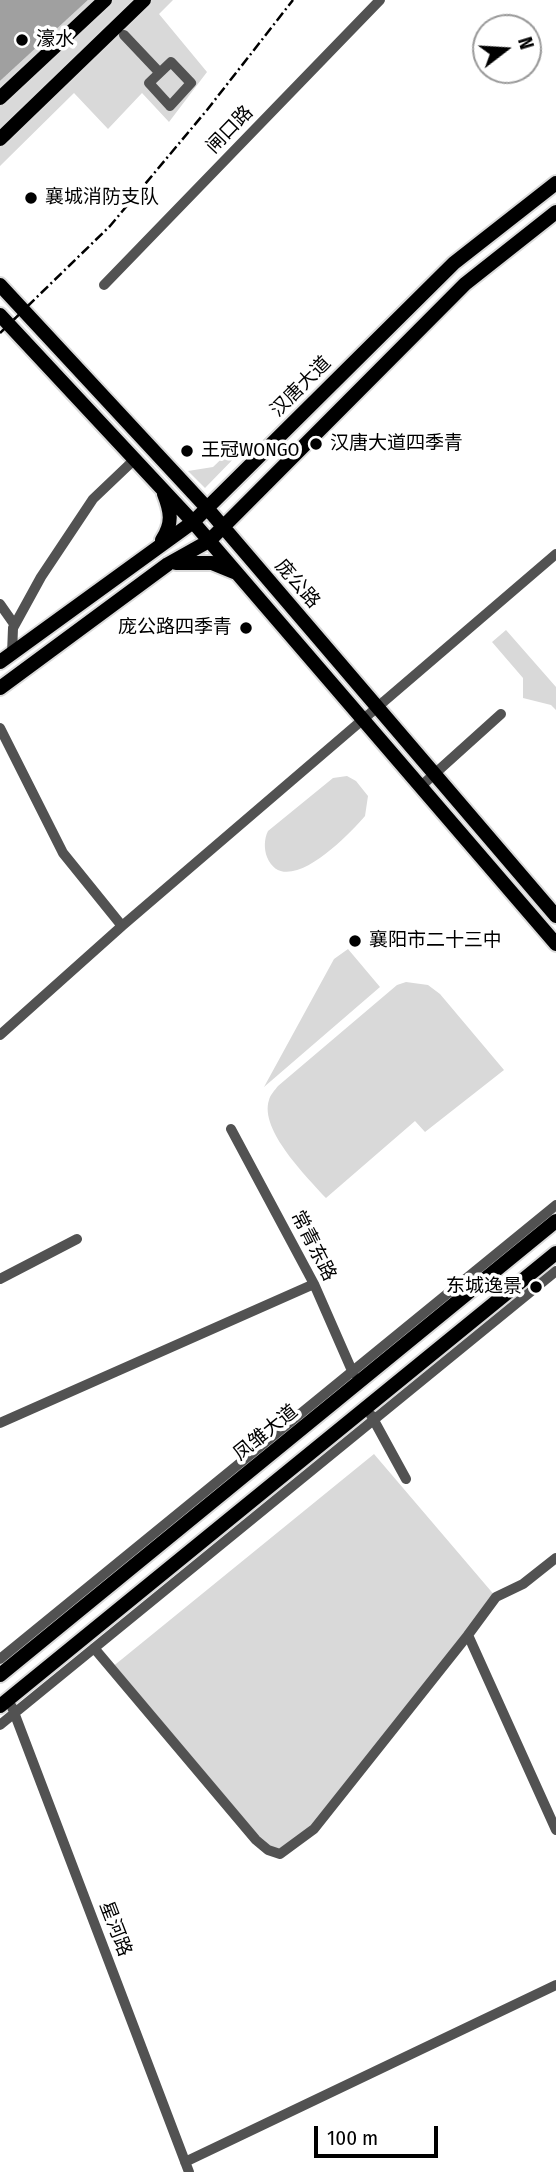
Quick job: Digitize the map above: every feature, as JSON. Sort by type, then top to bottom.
[{"type":"main road","points":[[0,98],[105,0]]},
{"type":"main road","points":[[0,139],[144,0]]},
{"type":"main road","name":"汉唐大道","points":[[6,658],[193,522],[454,263],[556,183]]},
{"type":"main road","points":[[0,688],[168,564],[209,541],[465,284],[556,212]]},
{"type":"main road","name":"庞公路","points":[[0,285],[207,508],[556,916]]},
{"type":"main road","name":"庞公路","points":[[0,315],[193,522],[556,944]]},
{"type":"main road","points":[[186,485],[207,497],[221,493]]},
{"type":"main road","points":[[155,549],[171,525],[170,509],[160,486]]},
{"type":"main road","points":[[237,513],[232,532],[239,547]]},
{"type":"main road","points":[[168,564],[212,562],[237,574]]},
{"type":"main road","name":"凤雏大道","points":[[0,1675],[293,1435],[354,1377],[455,1303],[556,1221]]},
{"type":"main road","points":[[4,1702],[271,1483],[369,1412],[556,1253]]},
{"type":"street","name":"闸口路","points":[[104,285],[380,0]]},
{"type":"street","points":[[124,36],[159,72]]},
{"type":"street","points":[[6,658],[15,624],[41,577],[93,499],[135,458]]},
{"type":"street","points":[[0,1035],[122,926],[556,554]]},
{"type":"street","points":[[0,604],[15,624]]},
{"type":"street","points":[[421,787],[502,714]]},
{"type":"street","points":[[0,728],[63,853],[122,926]]},
{"type":"street","name":"常青东路","points":[[231,1129],[314,1284],[354,1377]]},
{"type":"street","points":[[0,1659],[326,1391],[354,1377],[556,1205]]},
{"type":"street","points":[[0,1279],[77,1239]]},
{"type":"street","points":[[455,1303],[491,1258]]},
{"type":"street","points":[[0,1725],[330,1455],[369,1412],[472,1339],[556,1271]]},
{"type":"street","points":[[0,1423],[314,1284]]},
{"type":"street","points":[[472,1339],[505,1294]]},
{"type":"street","points":[[293,1435],[326,1391]]},
{"type":"street","points":[[369,1412],[406,1479]]},
{"type":"street","points":[[271,1483],[330,1455]]},
{"type":"street","points":[[94,1648],[256,1840],[280,1854],[314,1829],[496,1597],[523,1584],[556,1559]]},
{"type":"street","points":[[468,1635],[556,1830]]},
{"type":"street","name":"星河路","points":[[4,1702],[14,1713],[187,2167]]},
{"type":"street","points":[[187,2167],[556,1985]]},
{"type":"shaded area","name":"濠水","points":[[0,0],[88,0],[0,81]]},
{"type":"shaded area","points":[[88,0],[173,0],[159,14],[207,72],[169,122],[142,93],[108,129],[74,93],[0,166],[0,81]]},
{"type":"shaded area","points":[[238,443],[244,448],[205,488],[188,471],[213,467]]},
{"type":"shaded area","points":[[506,630],[556,687],[556,710],[551,705],[523,698],[523,678],[492,642]]},
{"type":"shaded area","points":[[347,776],[356,781],[368,796],[365,816],[317,860],[288,872],[276,869],[265,851],[268,831],[333,778]]},
{"type":"shaded area","points":[[348,949],[380,987],[264,1087],[334,959]]},
{"type":"shaded area","points":[[406,982],[428,985],[440,994],[504,1070],[425,1132],[415,1121],[326,1198],[297,1166],[278,1139],[268,1112],[270,1098],[278,1086],[397,985]]},
{"type":"shaded area","points":[[374,1454],[496,1597],[314,1829],[290,1849],[268,1850],[111,1668]]},
{"type":"railway","points":[[0,333],[110,226],[207,110],[293,0]]},
{"type":"place","name":"濠水","points":[[22,40]]},
{"type":"place","name":"襄城消防支队","points":[[31,198]]},
{"type":"place","name":"汉唐大道四季青","points":[[316,444]]},
{"type":"place","name":"王冠WONGO","points":[[187,451]]},
{"type":"place","name":"庞公路四季青","points":[[246,628]]},
{"type":"place","name":"襄阳市二十三中","points":[[355,941]]},
{"type":"place","name":"东城逸景","points":[[536,1287]]}]
